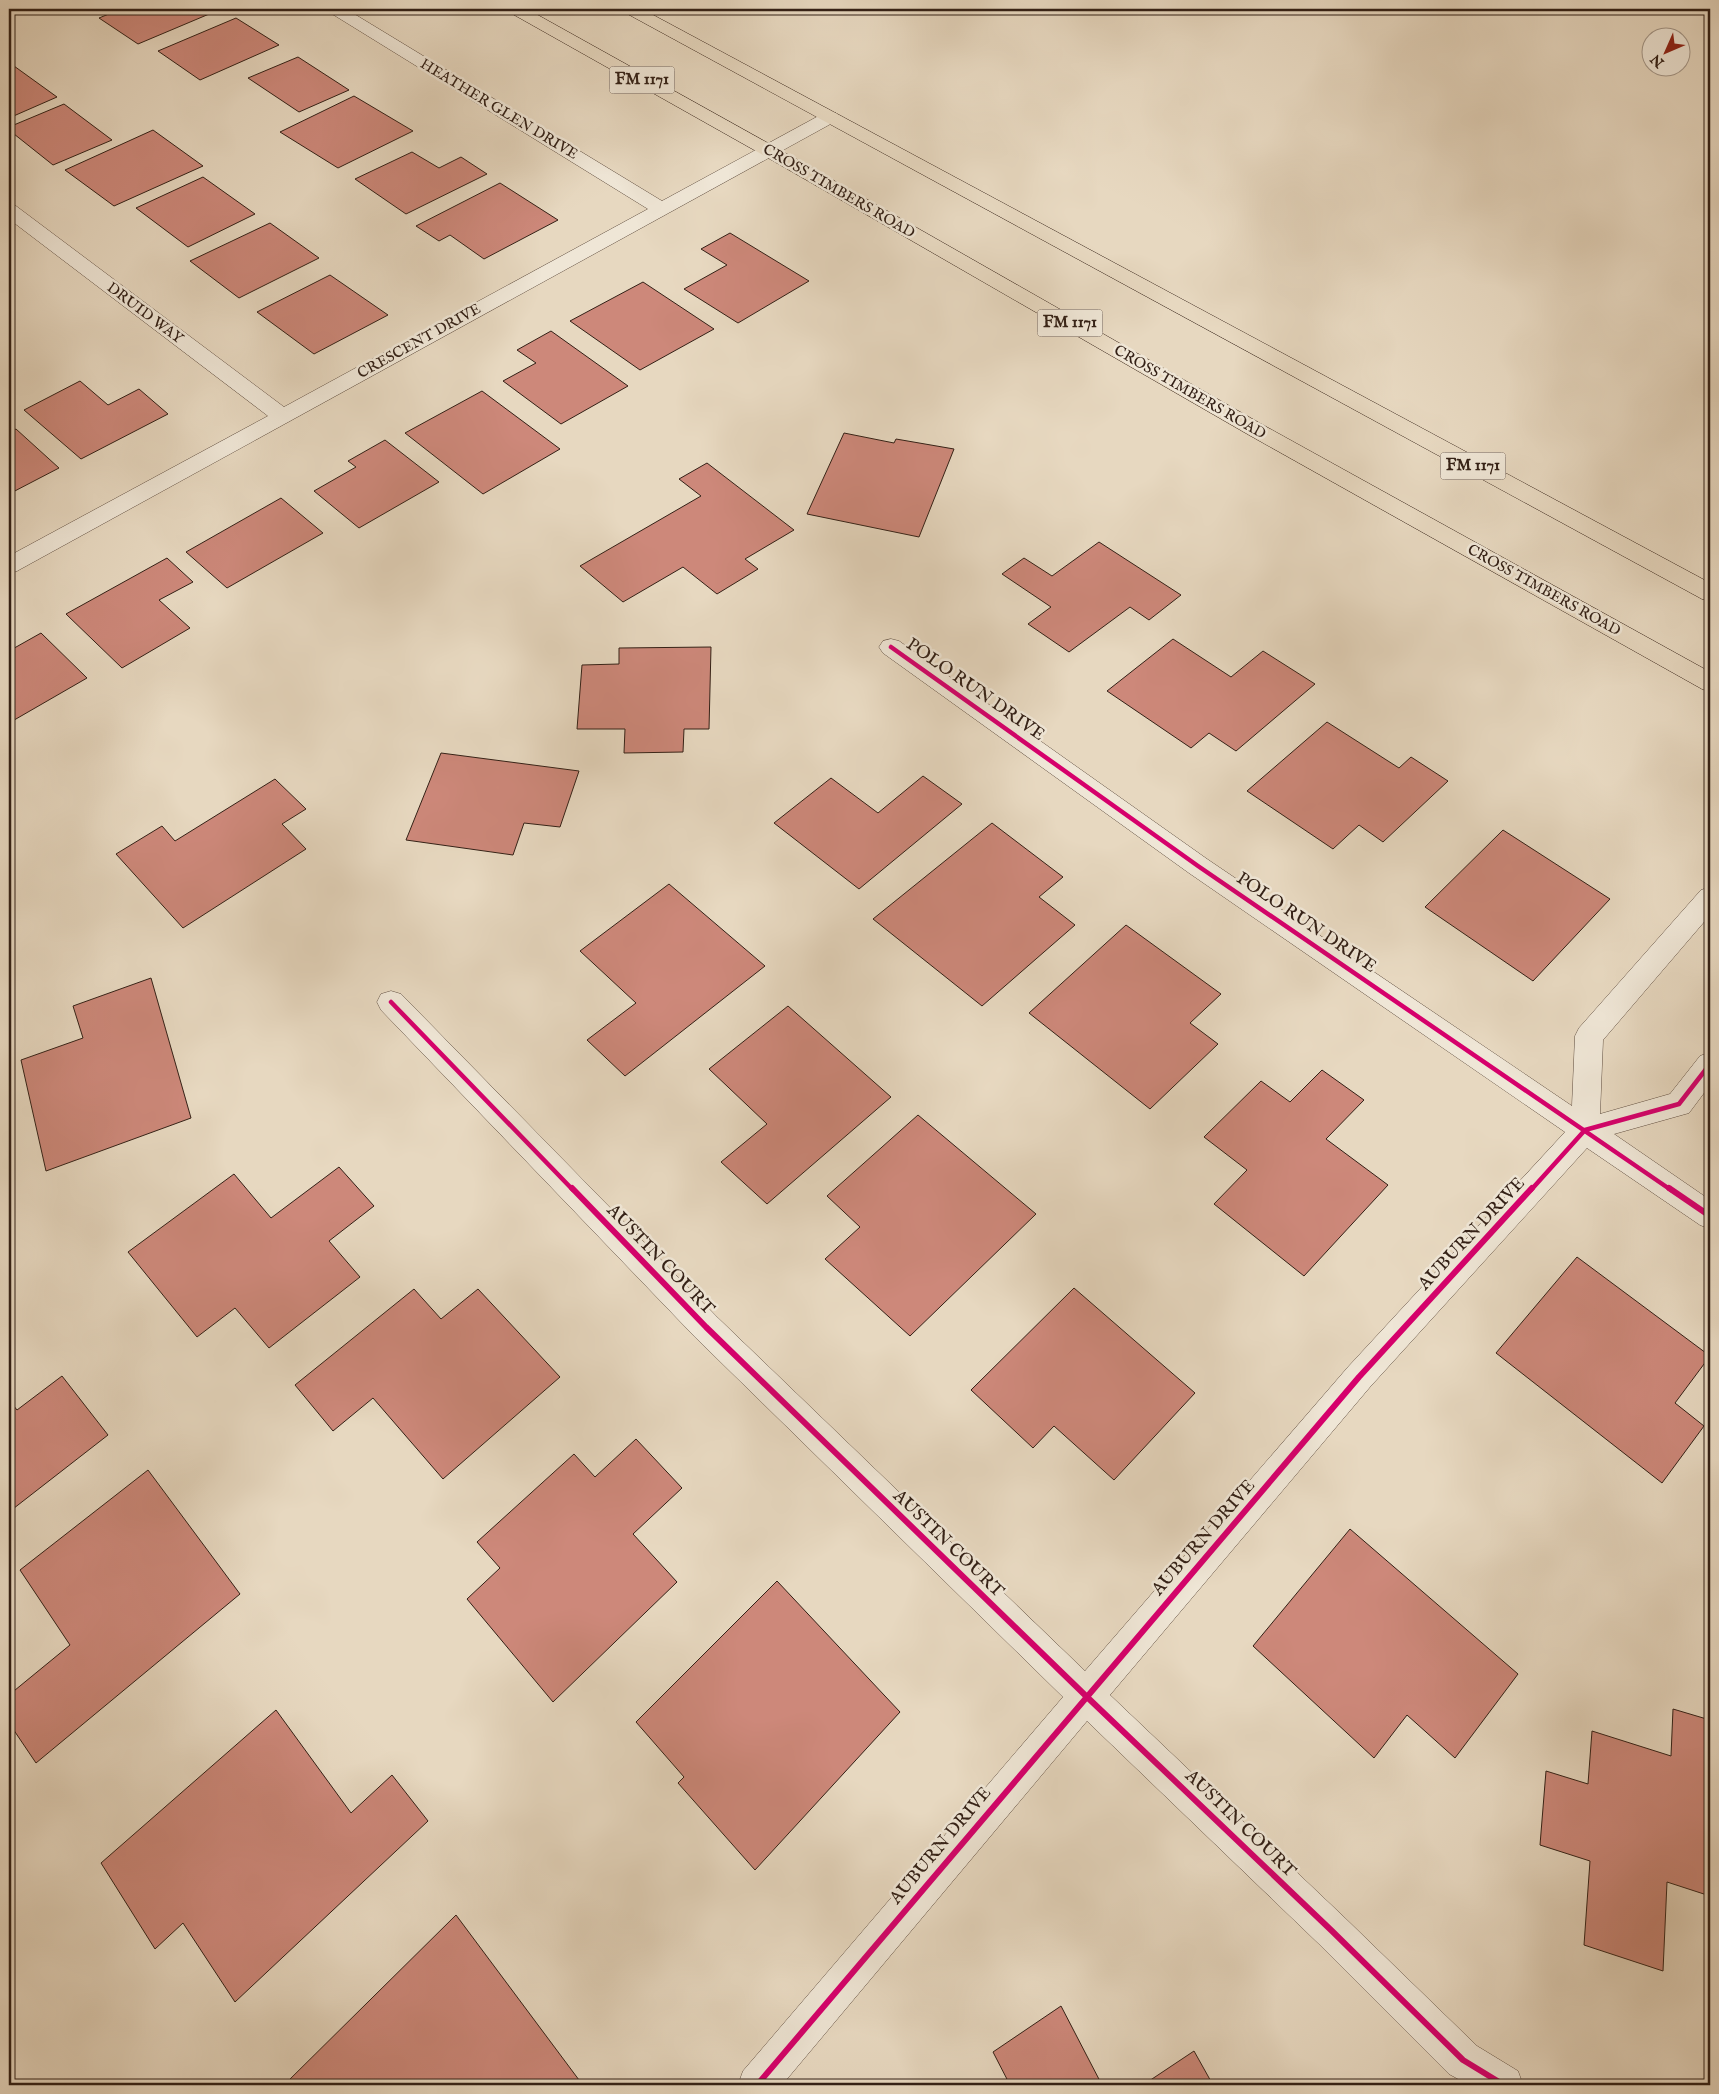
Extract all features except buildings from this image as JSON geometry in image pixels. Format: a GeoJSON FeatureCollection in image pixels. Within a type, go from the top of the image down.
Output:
{"type":"FeatureCollection","features":[{"type":"Feature","properties":{"kind":"main road","name":"CROSS TIMBERS ROAD"},"geometry":{"type":"LineString","coordinates":[[515,9],[769,151],[1247,425],[1710,683]]}},
{"type":"Feature","properties":{"kind":"main road","name":"FM 1171"},"geometry":{"type":"LineString","coordinates":[[630,9],[1312,380],[1710,593]]}},
{"type":"Feature","properties":{"kind":"street","name":"HEATHER GLEN DRIVE"},"geometry":{"type":"LineString","coordinates":[[336,9],[662,209]]}},
{"type":"Feature","properties":{"kind":"street","name":"CRESCENT DRIVE"},"geometry":{"type":"LineString","coordinates":[[9,566],[830,117]]}},
{"type":"Feature","properties":{"kind":"street","name":"DRUID WAY"},"geometry":{"type":"LineString","coordinates":[[9,210],[282,416]]}},
{"type":"Feature","properties":{"kind":"street","name":"POLO RUN DRIVE"},"geometry":{"type":"LineString","coordinates":[[891,647],[1198,866],[1710,1216]]}},
{"type":"Feature","properties":{"kind":"street"},"geometry":{"type":"LineString","coordinates":[[1710,897],[1589,1036],[1586,1130],[1678,1104],[1710,1064]]}},
{"type":"Feature","properties":{"kind":"street","name":"AUSTIN COURT"},"geometry":{"type":"LineString","coordinates":[[391,1002],[706,1327],[1086,1696],[1332,1931],[1463,2060],[1504,2085]]}},
{"type":"Feature","properties":{"kind":"street","name":"AUBURN DRIVE"},"geometry":{"type":"LineString","coordinates":[[757,2085],[1359,1377],[1586,1130]]}},
{"type":"Feature","properties":{"kind":"cycle path"},"geometry":{"type":"LineString","coordinates":[[891,647],[1198,866],[1710,1216]]}},
{"type":"Feature","properties":{"kind":"cycle path"},"geometry":{"type":"LineString","coordinates":[[391,1002],[706,1327],[1086,1696],[1332,1931],[1463,2060],[1504,2085]]}},
{"type":"Feature","properties":{"kind":"cycle path"},"geometry":{"type":"LineString","coordinates":[[757,2085],[1359,1377],[1585,1130],[1679,1104],[1710,1064]]}}]}
